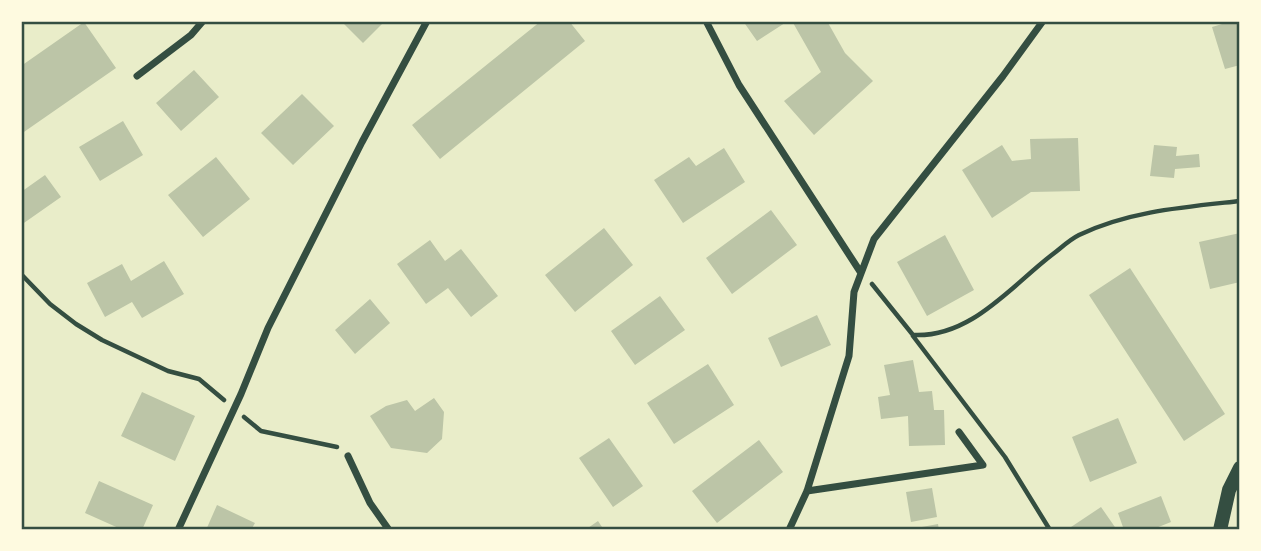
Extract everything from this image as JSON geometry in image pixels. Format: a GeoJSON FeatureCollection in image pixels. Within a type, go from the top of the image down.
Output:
{"type":"FeatureCollection","features":[{"type":"Feature","properties":{"kind":"main road"},"geometry":{"type":"LineString","coordinates":[[1220,530],[1229,490],[1240,468]]}},
{"type":"Feature","properties":{"kind":"street"},"geometry":{"type":"LineString","coordinates":[[137,76],[191,35],[203,21]]}},
{"type":"Feature","properties":{"kind":"street"},"geometry":{"type":"LineString","coordinates":[[178,530],[274,316],[427,21]]}},
{"type":"Feature","properties":{"kind":"street"},"geometry":{"type":"LineString","coordinates":[[706,21],[739,85],[861,272]]}},
{"type":"Feature","properties":{"kind":"street"},"geometry":{"type":"LineString","coordinates":[[789,530],[807,491],[849,356],[854,292],[874,239],[1043,21]]}},
{"type":"Feature","properties":{"kind":"street"},"geometry":{"type":"LineString","coordinates":[[807,491],[982,466],[959,432]]}},
{"type":"Feature","properties":{"kind":"street"},"geometry":{"type":"LineString","coordinates":[[348,456],[370,503],[389,530]]}},
{"type":"Feature","properties":{"kind":"path"},"geometry":{"type":"LineString","coordinates":[[913,335],[950,329],[993,306],[1042,262],[1075,237],[1115,219],[1182,207],[1240,201]]}},
{"type":"Feature","properties":{"kind":"path"},"geometry":{"type":"LineString","coordinates":[[861,272],[913,335],[1005,457],[1051,530]]}},
{"type":"Feature","properties":{"kind":"path"},"geometry":{"type":"LineString","coordinates":[[21,274],[50,304],[76,324],[102,340],[168,372],[199,379],[261,431],[334,444],[348,456]]}},
{"type":"Feature","properties":{"kind":"building"},"geometry":{"type":"Polygon","coordinates":[[[341,21],[385,21],[363,43],[341,21]]]}},
{"type":"Feature","properties":{"kind":"building"},"geometry":{"type":"Polygon","coordinates":[[[541,21],[569,21],[585,41],[440,159],[412,125],[541,21]]]}},
{"type":"Feature","properties":{"kind":"building"},"geometry":{"type":"Polygon","coordinates":[[[743,21],[788,21],[757,41],[743,21]]]}},
{"type":"Feature","properties":{"kind":"building"},"geometry":{"type":"Polygon","coordinates":[[[792,21],[827,21],[845,53],[873,81],[814,135],[784,101],[821,72],[792,21]]]}},
{"type":"Feature","properties":{"kind":"building"},"geometry":{"type":"Polygon","coordinates":[[[1240,21],[1240,65],[1225,69],[1212,27],[1240,21]]]}},
{"type":"Feature","properties":{"kind":"building"},"geometry":{"type":"Polygon","coordinates":[[[84,22],[116,68],[21,134],[21,66],[84,22]]]}},
{"type":"Feature","properties":{"kind":"building"},"geometry":{"type":"Polygon","coordinates":[[[194,70],[219,97],[181,131],[156,103],[194,70]]]}},
{"type":"Feature","properties":{"kind":"building"},"geometry":{"type":"Polygon","coordinates":[[[302,94],[334,126],[293,165],[261,133],[302,94]]]}},
{"type":"Feature","properties":{"kind":"building"},"geometry":{"type":"Polygon","coordinates":[[[123,121],[143,155],[100,181],[79,147],[123,121]]]}},
{"type":"Feature","properties":{"kind":"building"},"geometry":{"type":"Polygon","coordinates":[[[1078,138],[1080,191],[1031,192],[992,218],[962,170],[1002,145],[1012,161],[1031,159],[1030,139],[1078,138]]]}},
{"type":"Feature","properties":{"kind":"building"},"geometry":{"type":"Polygon","coordinates":[[[1154,145],[1177,147],[1176,156],[1199,154],[1200,167],[1175,169],[1174,178],[1150,176],[1154,145]]]}},
{"type":"Feature","properties":{"kind":"building"},"geometry":{"type":"Polygon","coordinates":[[[724,148],[745,182],[683,223],[654,180],[689,157],[696,166],[724,148]]]}},
{"type":"Feature","properties":{"kind":"building"},"geometry":{"type":"Polygon","coordinates":[[[216,157],[250,199],[203,237],[168,195],[216,157]]]}},
{"type":"Feature","properties":{"kind":"building"},"geometry":{"type":"Polygon","coordinates":[[[45,175],[61,197],[21,225],[21,192],[45,175]]]}},
{"type":"Feature","properties":{"kind":"building"},"geometry":{"type":"Polygon","coordinates":[[[771,210],[797,245],[732,294],[706,258],[771,210]]]}},
{"type":"Feature","properties":{"kind":"building"},"geometry":{"type":"Polygon","coordinates":[[[604,228],[633,265],[575,312],[545,275],[604,228]]]}},
{"type":"Feature","properties":{"kind":"building"},"geometry":{"type":"Polygon","coordinates":[[[1240,233],[1240,282],[1210,289],[1199,242],[1240,233]]]}},
{"type":"Feature","properties":{"kind":"building"},"geometry":{"type":"Polygon","coordinates":[[[945,235],[974,290],[927,316],[897,262],[945,235]]]}},
{"type":"Feature","properties":{"kind":"building"},"geometry":{"type":"Polygon","coordinates":[[[430,240],[445,261],[461,249],[498,296],[471,317],[448,288],[426,304],[397,264],[430,240]]]}},
{"type":"Feature","properties":{"kind":"building"},"geometry":{"type":"Polygon","coordinates":[[[164,261],[184,294],[142,318],[132,302],[105,317],[87,283],[122,264],[131,281],[164,261]]]}},
{"type":"Feature","properties":{"kind":"building"},"geometry":{"type":"Polygon","coordinates":[[[1130,268],[1225,414],[1184,441],[1089,295],[1130,268]]]}},
{"type":"Feature","properties":{"kind":"building"},"geometry":{"type":"Polygon","coordinates":[[[660,296],[685,330],[635,365],[611,331],[660,296]]]}},
{"type":"Feature","properties":{"kind":"building"},"geometry":{"type":"Polygon","coordinates":[[[370,299],[390,323],[355,354],[335,330],[370,299]]]}},
{"type":"Feature","properties":{"kind":"building"},"geometry":{"type":"Polygon","coordinates":[[[817,315],[831,345],[781,367],[768,338],[817,315]]]}},
{"type":"Feature","properties":{"kind":"building"},"geometry":{"type":"Polygon","coordinates":[[[913,360],[919,392],[932,391],[934,410],[944,410],[945,445],[909,446],[908,416],[881,419],[878,397],[890,395],[884,365],[913,360]]]}},
{"type":"Feature","properties":{"kind":"building"},"geometry":{"type":"Polygon","coordinates":[[[708,364],[734,405],[674,444],[647,403],[708,364]]]}},
{"type":"Feature","properties":{"kind":"building"},"geometry":{"type":"Polygon","coordinates":[[[142,392],[195,416],[175,461],[121,436],[142,392]]]}},
{"type":"Feature","properties":{"kind":"building"},"geometry":{"type":"Polygon","coordinates":[[[434,398],[444,412],[442,439],[427,453],[391,448],[370,416],[386,406],[407,400],[415,411],[434,398]]]}},
{"type":"Feature","properties":{"kind":"building"},"geometry":{"type":"Polygon","coordinates":[[[1118,418],[1137,463],[1090,482],[1072,437],[1118,418]]]}},
{"type":"Feature","properties":{"kind":"building"},"geometry":{"type":"Polygon","coordinates":[[[609,438],[643,486],[613,507],[579,458],[609,438]]]}},
{"type":"Feature","properties":{"kind":"building"},"geometry":{"type":"Polygon","coordinates":[[[759,440],[783,472],[717,523],[692,491],[759,440]]]}},
{"type":"Feature","properties":{"kind":"building"},"geometry":{"type":"Polygon","coordinates":[[[99,481],[153,505],[142,530],[123,530],[85,513],[99,481]]]}},
{"type":"Feature","properties":{"kind":"building"},"geometry":{"type":"Polygon","coordinates":[[[932,488],[937,517],[911,522],[906,492],[932,488]]]}},
{"type":"Feature","properties":{"kind":"building"},"geometry":{"type":"Polygon","coordinates":[[[1161,496],[1171,522],[1151,530],[1124,530],[1118,513],[1161,496]]]}},
{"type":"Feature","properties":{"kind":"building"},"geometry":{"type":"Polygon","coordinates":[[[217,505],[255,523],[251,530],[206,530],[217,505]]]}},
{"type":"Feature","properties":{"kind":"building"},"geometry":{"type":"Polygon","coordinates":[[[1101,507],[1117,530],[1073,530],[1071,527],[1101,507]]]}},
{"type":"Feature","properties":{"kind":"building"},"geometry":{"type":"Polygon","coordinates":[[[598,521],[604,530],[585,530],[598,521]]]}},
{"type":"Feature","properties":{"kind":"building"},"geometry":{"type":"Polygon","coordinates":[[[938,524],[939,530],[911,530],[911,529],[938,524]]]}}]}
